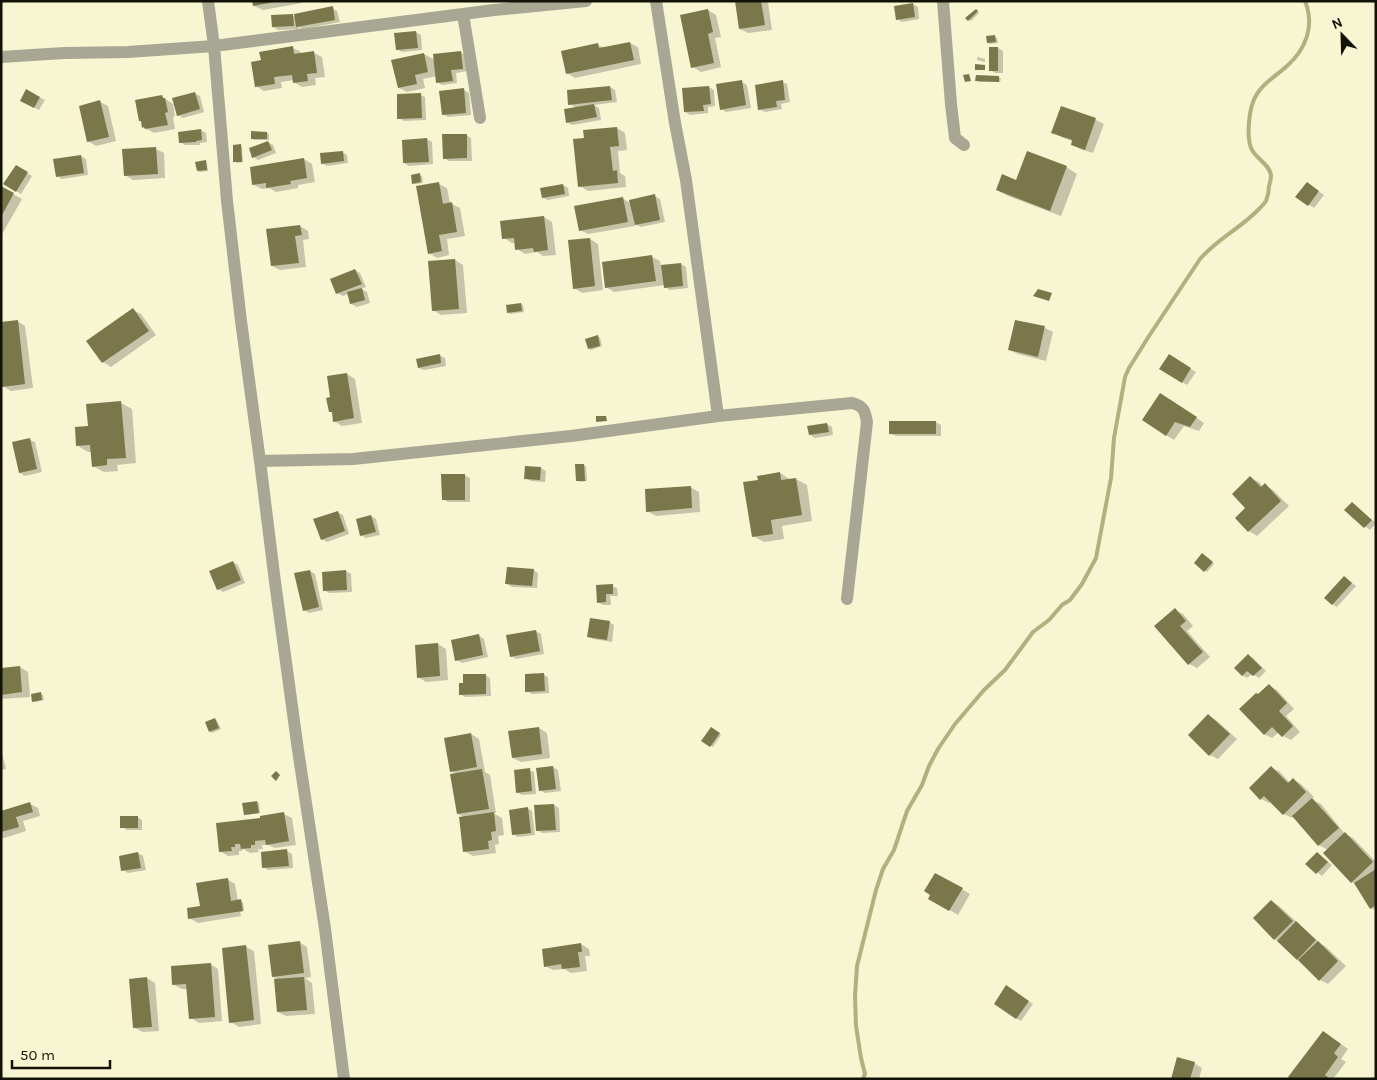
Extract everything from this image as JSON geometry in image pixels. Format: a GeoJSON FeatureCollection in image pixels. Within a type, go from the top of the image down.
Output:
{"type":"FeatureCollection","features":[{"type":"Feature","properties":{"kind":"street"},"geometry":{"type":"LineString","coordinates":[[208,1],[214,46],[227,201],[241,321],[298,750],[326,930],[344,1079]]}},
{"type":"Feature","properties":{"kind":"street"},"geometry":{"type":"LineString","coordinates":[[1,57],[64,53],[128,52],[214,46],[494,10],[586,1]]}},
{"type":"Feature","properties":{"kind":"street"},"geometry":{"type":"LineString","coordinates":[[656,1],[686,180],[718,416]]}},
{"type":"Feature","properties":{"kind":"street"},"geometry":{"type":"LineString","coordinates":[[943,1],[950,104],[955,138],[964,145]]}},
{"type":"Feature","properties":{"kind":"street"},"geometry":{"type":"LineString","coordinates":[[463,14],[480,118]]}},
{"type":"Feature","properties":{"kind":"street"},"geometry":{"type":"LineString","coordinates":[[260,461],[353,459],[570,436],[718,416],[852,403],[860,405],[865,412],[867,422],[847,599]]}},
{"type":"Feature","properties":{"kind":"building"},"geometry":{"type":"Polygon","coordinates":[[[252,1],[275,1],[275,2],[253,6],[252,1]]]}},
{"type":"Feature","properties":{"kind":"building"},"geometry":{"type":"Polygon","coordinates":[[[735,1],[761,1],[765,25],[739,29],[735,1]]]}},
{"type":"Feature","properties":{"kind":"building"},"geometry":{"type":"Polygon","coordinates":[[[913,3],[915,17],[896,20],[894,6],[913,3]]]}},
{"type":"Feature","properties":{"kind":"building"},"geometry":{"type":"Polygon","coordinates":[[[333,6],[335,20],[296,27],[294,14],[333,6]]]}},
{"type":"Feature","properties":{"kind":"building"},"geometry":{"type":"Polygon","coordinates":[[[708,9],[713,32],[708,34],[714,63],[691,68],[680,15],[708,9]]]}},
{"type":"Feature","properties":{"kind":"building"},"geometry":{"type":"Polygon","coordinates":[[[976,9],[978,11],[968,21],[965,18],[976,9]]]}},
{"type":"Feature","properties":{"kind":"building"},"geometry":{"type":"Polygon","coordinates":[[[293,14],[294,26],[272,27],[271,15],[293,14]]]}},
{"type":"Feature","properties":{"kind":"building"},"geometry":{"type":"Polygon","coordinates":[[[416,31],[418,48],[396,50],[394,33],[416,31]]]}},
{"type":"Feature","properties":{"kind":"building"},"geometry":{"type":"Polygon","coordinates":[[[995,35],[996,42],[987,43],[986,36],[995,35]]]}},
{"type":"Feature","properties":{"kind":"building"},"geometry":{"type":"Polygon","coordinates":[[[630,42],[634,60],[566,74],[561,51],[598,43],[599,48],[630,42]]]}},
{"type":"Feature","properties":{"kind":"building"},"geometry":{"type":"Polygon","coordinates":[[[293,46],[294,54],[314,51],[317,73],[307,74],[308,81],[293,83],[292,75],[274,77],[275,84],[255,87],[251,62],[261,60],[259,52],[293,46]]]}},
{"type":"Feature","properties":{"kind":"building"},"geometry":{"type":"Polygon","coordinates":[[[989,47],[998,47],[998,71],[989,71],[989,47]]]}},
{"type":"Feature","properties":{"kind":"building"},"geometry":{"type":"Polygon","coordinates":[[[461,51],[463,69],[451,70],[453,81],[436,83],[433,54],[461,51]]]}},
{"type":"Feature","properties":{"kind":"building"},"geometry":{"type":"Polygon","coordinates":[[[424,53],[428,72],[415,75],[417,84],[398,88],[391,60],[424,53]]]}},
{"type":"Feature","properties":{"kind":"building"},"geometry":{"type":"Polygon","coordinates":[[[975,64],[985,65],[985,70],[975,70],[975,64]]]}},
{"type":"Feature","properties":{"kind":"building"},"geometry":{"type":"Polygon","coordinates":[[[969,74],[971,81],[965,82],[963,75],[969,74]]]}},
{"type":"Feature","properties":{"kind":"building"},"geometry":{"type":"Polygon","coordinates":[[[976,75],[999,76],[999,82],[975,81],[976,75]]]}},
{"type":"Feature","properties":{"kind":"building"},"geometry":{"type":"Polygon","coordinates":[[[742,80],[746,105],[720,110],[716,84],[742,80]]]}},
{"type":"Feature","properties":{"kind":"building"},"geometry":{"type":"Polygon","coordinates":[[[783,80],[785,100],[776,101],[777,107],[758,110],[755,85],[783,80]]]}},
{"type":"Feature","properties":{"kind":"building"},"geometry":{"type":"Polygon","coordinates":[[[610,86],[612,100],[568,105],[567,90],[610,86]]]}},
{"type":"Feature","properties":{"kind":"building"},"geometry":{"type":"Polygon","coordinates":[[[709,86],[711,104],[703,105],[704,111],[684,112],[682,88],[709,86]]]}},
{"type":"Feature","properties":{"kind":"building"},"geometry":{"type":"Polygon","coordinates":[[[464,88],[466,113],[442,115],[439,91],[464,88]]]}},
{"type":"Feature","properties":{"kind":"building"},"geometry":{"type":"Polygon","coordinates":[[[26,89],[40,97],[34,108],[20,101],[26,89]]]}},
{"type":"Feature","properties":{"kind":"building"},"geometry":{"type":"Polygon","coordinates":[[[195,92],[200,109],[177,116],[172,98],[195,92]]]}},
{"type":"Feature","properties":{"kind":"building"},"geometry":{"type":"Polygon","coordinates":[[[421,93],[422,118],[397,119],[397,94],[421,93]]]}},
{"type":"Feature","properties":{"kind":"building"},"geometry":{"type":"Polygon","coordinates":[[[162,95],[165,98],[168,112],[165,113],[168,125],[142,128],[135,100],[162,95]]]}},
{"type":"Feature","properties":{"kind":"building"},"geometry":{"type":"Polygon","coordinates":[[[100,100],[109,137],[87,142],[79,106],[100,100]]]}},
{"type":"Feature","properties":{"kind":"building"},"geometry":{"type":"Polygon","coordinates":[[[594,104],[597,117],[566,123],[564,109],[594,104]]]}},
{"type":"Feature","properties":{"kind":"building"},"geometry":{"type":"Polygon","coordinates":[[[1061,106],[1096,118],[1085,150],[1071,145],[1072,140],[1051,133],[1061,106]]]}},
{"type":"Feature","properties":{"kind":"building"},"geometry":{"type":"Polygon","coordinates":[[[617,127],[619,146],[610,147],[613,171],[617,170],[618,183],[578,187],[573,139],[584,138],[583,130],[617,127]]]}},
{"type":"Feature","properties":{"kind":"building"},"geometry":{"type":"Polygon","coordinates":[[[201,129],[202,140],[179,143],[178,132],[201,129]]]}},
{"type":"Feature","properties":{"kind":"building"},"geometry":{"type":"Polygon","coordinates":[[[251,131],[267,132],[267,139],[251,139],[251,131]]]}},
{"type":"Feature","properties":{"kind":"building"},"geometry":{"type":"Polygon","coordinates":[[[442,134],[467,134],[467,158],[443,159],[442,134]]]}},
{"type":"Feature","properties":{"kind":"building"},"geometry":{"type":"Polygon","coordinates":[[[427,138],[429,162],[403,163],[402,140],[427,138]]]}},
{"type":"Feature","properties":{"kind":"building"},"geometry":{"type":"Polygon","coordinates":[[[268,141],[272,150],[252,158],[249,148],[268,141]]]}},
{"type":"Feature","properties":{"kind":"building"},"geometry":{"type":"Polygon","coordinates":[[[241,144],[242,162],[233,162],[233,145],[241,144]]]}},
{"type":"Feature","properties":{"kind":"building"},"geometry":{"type":"Polygon","coordinates":[[[156,147],[158,174],[124,176],[122,149],[156,147]]]}},
{"type":"Feature","properties":{"kind":"building"},"geometry":{"type":"Polygon","coordinates":[[[343,151],[344,161],[321,164],[320,153],[343,151]]]}},
{"type":"Feature","properties":{"kind":"building"},"geometry":{"type":"Polygon","coordinates":[[[1027,151],[1067,166],[1050,211],[996,190],[1002,174],[1016,180],[1027,151]]]}},
{"type":"Feature","properties":{"kind":"building"},"geometry":{"type":"Polygon","coordinates":[[[81,155],[84,173],[56,177],[53,159],[81,155]]]}},
{"type":"Feature","properties":{"kind":"building"},"geometry":{"type":"Polygon","coordinates":[[[304,158],[307,178],[290,181],[291,184],[266,188],[266,183],[252,185],[250,167],[304,158]]]}},
{"type":"Feature","properties":{"kind":"building"},"geometry":{"type":"Polygon","coordinates":[[[206,160],[207,170],[197,171],[195,162],[206,160]]]}},
{"type":"Feature","properties":{"kind":"building"},"geometry":{"type":"Polygon","coordinates":[[[16,165],[28,172],[16,192],[3,184],[16,165]]]}},
{"type":"Feature","properties":{"kind":"building"},"geometry":{"type":"Polygon","coordinates":[[[420,173],[421,182],[412,184],[411,175],[420,173]]]}},
{"type":"Feature","properties":{"kind":"building"},"geometry":{"type":"Polygon","coordinates":[[[439,182],[443,204],[452,202],[457,232],[439,235],[442,251],[428,254],[416,186],[439,182]]]}},
{"type":"Feature","properties":{"kind":"building"},"geometry":{"type":"Polygon","coordinates":[[[1307,182],[1319,191],[1308,206],[1295,197],[1307,182]]]}},
{"type":"Feature","properties":{"kind":"building"},"geometry":{"type":"Polygon","coordinates":[[[563,184],[565,194],[542,198],[540,188],[563,184]]]}},
{"type":"Feature","properties":{"kind":"building"},"geometry":{"type":"Polygon","coordinates":[[[1,186],[14,193],[1,217],[1,186]]]}},
{"type":"Feature","properties":{"kind":"building"},"geometry":{"type":"Polygon","coordinates":[[[655,194],[660,220],[635,225],[629,200],[655,194]]]}},
{"type":"Feature","properties":{"kind":"building"},"geometry":{"type":"Polygon","coordinates":[[[623,197],[628,222],[579,231],[574,206],[623,197]]]}},
{"type":"Feature","properties":{"kind":"building"},"geometry":{"type":"Polygon","coordinates":[[[544,216],[548,250],[534,252],[533,248],[515,250],[514,238],[502,239],[500,221],[544,216]]]}},
{"type":"Feature","properties":{"kind":"building"},"geometry":{"type":"Polygon","coordinates":[[[300,225],[302,235],[295,236],[299,263],[271,266],[266,229],[300,225]]]}},
{"type":"Feature","properties":{"kind":"building"},"geometry":{"type":"Polygon","coordinates":[[[590,238],[595,286],[573,289],[568,240],[590,238]]]}},
{"type":"Feature","properties":{"kind":"building"},"geometry":{"type":"Polygon","coordinates":[[[652,255],[656,281],[605,288],[602,262],[652,255]]]}},
{"type":"Feature","properties":{"kind":"building"},"geometry":{"type":"Polygon","coordinates":[[[455,259],[459,309],[432,311],[428,261],[455,259]]]}},
{"type":"Feature","properties":{"kind":"building"},"geometry":{"type":"Polygon","coordinates":[[[681,263],[683,286],[664,288],[661,265],[681,263]]]}},
{"type":"Feature","properties":{"kind":"building"},"geometry":{"type":"Polygon","coordinates":[[[355,269],[362,284],[336,294],[330,279],[355,269]]]}},
{"type":"Feature","properties":{"kind":"building"},"geometry":{"type":"Polygon","coordinates":[[[362,288],[365,300],[350,304],[347,292],[362,288]]]}},
{"type":"Feature","properties":{"kind":"building"},"geometry":{"type":"Polygon","coordinates":[[[1038,289],[1052,293],[1049,301],[1033,296],[1038,289]]]}},
{"type":"Feature","properties":{"kind":"building"},"geometry":{"type":"Polygon","coordinates":[[[521,303],[522,311],[507,313],[506,305],[521,303]]]}},
{"type":"Feature","properties":{"kind":"building"},"geometry":{"type":"Polygon","coordinates":[[[133,308],[149,331],[102,363],[86,341],[133,308]]]}},
{"type":"Feature","properties":{"kind":"building"},"geometry":{"type":"Polygon","coordinates":[[[18,320],[25,384],[2,387],[1,322],[18,320]]]}},
{"type":"Feature","properties":{"kind":"building"},"geometry":{"type":"Polygon","coordinates":[[[1015,320],[1045,326],[1038,357],[1008,350],[1015,320]]]}},
{"type":"Feature","properties":{"kind":"building"},"geometry":{"type":"Polygon","coordinates":[[[598,335],[600,346],[588,349],[585,339],[598,335]]]}},
{"type":"Feature","properties":{"kind":"building"},"geometry":{"type":"Polygon","coordinates":[[[440,354],[441,363],[418,368],[416,359],[440,354]]]}},
{"type":"Feature","properties":{"kind":"building"},"geometry":{"type":"Polygon","coordinates":[[[1169,354],[1191,368],[1182,383],[1159,369],[1169,354]]]}},
{"type":"Feature","properties":{"kind":"building"},"geometry":{"type":"Polygon","coordinates":[[[347,373],[354,418],[333,422],[332,412],[329,412],[326,398],[330,397],[327,376],[347,373]]]}},
{"type":"Feature","properties":{"kind":"building"},"geometry":{"type":"Polygon","coordinates":[[[1160,393],[1197,417],[1190,427],[1175,422],[1166,436],[1142,420],[1160,393]]]}},
{"type":"Feature","properties":{"kind":"building"},"geometry":{"type":"Polygon","coordinates":[[[121,401],[126,458],[107,459],[107,465],[92,467],[90,445],[76,446],[75,427],[88,426],[86,404],[121,401]]]}},
{"type":"Feature","properties":{"kind":"building"},"geometry":{"type":"Polygon","coordinates":[[[596,416],[606,416],[607,421],[596,422],[596,416]]]}},
{"type":"Feature","properties":{"kind":"building"},"geometry":{"type":"Polygon","coordinates":[[[889,421],[936,421],[936,434],[889,434],[889,421]]]}},
{"type":"Feature","properties":{"kind":"building"},"geometry":{"type":"Polygon","coordinates":[[[827,423],[829,432],[809,435],[807,426],[827,423]]]}},
{"type":"Feature","properties":{"kind":"building"},"geometry":{"type":"Polygon","coordinates":[[[30,438],[37,469],[19,473],[12,442],[30,438]]]}},
{"type":"Feature","properties":{"kind":"building"},"geometry":{"type":"Polygon","coordinates":[[[575,464],[584,464],[585,481],[576,481],[575,464]]]}},
{"type":"Feature","properties":{"kind":"building"},"geometry":{"type":"Polygon","coordinates":[[[525,466],[541,467],[540,480],[524,479],[525,466]]]}},
{"type":"Feature","properties":{"kind":"building"},"geometry":{"type":"Polygon","coordinates":[[[780,472],[781,480],[796,478],[802,515],[771,520],[773,534],[752,537],[743,482],[758,480],[757,476],[780,472]]]}},
{"type":"Feature","properties":{"kind":"building"},"geometry":{"type":"Polygon","coordinates":[[[441,474],[465,474],[465,500],[442,500],[441,474]]]}},
{"type":"Feature","properties":{"kind":"building"},"geometry":{"type":"Polygon","coordinates":[[[1250,476],[1261,487],[1265,483],[1281,501],[1248,532],[1235,518],[1245,508],[1232,494],[1250,476]]]}},
{"type":"Feature","properties":{"kind":"building"},"geometry":{"type":"Polygon","coordinates":[[[691,486],[692,508],[646,512],[645,489],[691,486]]]}},
{"type":"Feature","properties":{"kind":"building"},"geometry":{"type":"Polygon","coordinates":[[[1352,502],[1372,520],[1364,528],[1344,510],[1352,502]]]}},
{"type":"Feature","properties":{"kind":"building"},"geometry":{"type":"Polygon","coordinates":[[[338,511],[345,531],[321,540],[313,519],[338,511]]]}},
{"type":"Feature","properties":{"kind":"building"},"geometry":{"type":"Polygon","coordinates":[[[371,515],[376,532],[360,536],[356,519],[371,515]]]}},
{"type":"Feature","properties":{"kind":"building"},"geometry":{"type":"Polygon","coordinates":[[[1202,553],[1213,562],[1204,572],[1194,563],[1202,553]]]}},
{"type":"Feature","properties":{"kind":"building"},"geometry":{"type":"Polygon","coordinates":[[[233,561],[241,580],[217,590],[209,571],[233,561]]]}},
{"type":"Feature","properties":{"kind":"building"},"geometry":{"type":"Polygon","coordinates":[[[507,567],[534,569],[532,586],[505,584],[507,567]]]}},
{"type":"Feature","properties":{"kind":"building"},"geometry":{"type":"Polygon","coordinates":[[[310,570],[319,607],[303,611],[294,573],[310,570]]]}},
{"type":"Feature","properties":{"kind":"building"},"geometry":{"type":"Polygon","coordinates":[[[346,570],[347,590],[323,591],[322,572],[346,570]]]}},
{"type":"Feature","properties":{"kind":"building"},"geometry":{"type":"Polygon","coordinates":[[[1344,576],[1352,583],[1332,605],[1324,598],[1344,576]]]}},
{"type":"Feature","properties":{"kind":"building"},"geometry":{"type":"Polygon","coordinates":[[[613,584],[613,594],[606,594],[606,602],[597,603],[596,585],[613,584]]]}},
{"type":"Feature","properties":{"kind":"building"},"geometry":{"type":"Polygon","coordinates":[[[1175,608],[1186,621],[1180,626],[1203,652],[1188,665],[1154,626],[1175,608]]]}},
{"type":"Feature","properties":{"kind":"building"},"geometry":{"type":"Polygon","coordinates":[[[590,618],[610,621],[607,640],[587,637],[590,618]]]}},
{"type":"Feature","properties":{"kind":"building"},"geometry":{"type":"Polygon","coordinates":[[[536,630],[540,651],[510,657],[506,635],[536,630]]]}},
{"type":"Feature","properties":{"kind":"building"},"geometry":{"type":"Polygon","coordinates":[[[479,634],[483,655],[455,661],[451,640],[479,634]]]}},
{"type":"Feature","properties":{"kind":"building"},"geometry":{"type":"Polygon","coordinates":[[[438,643],[440,676],[417,678],[415,645],[438,643]]]}},
{"type":"Feature","properties":{"kind":"building"},"geometry":{"type":"Polygon","coordinates":[[[1248,654],[1262,668],[1253,676],[1247,671],[1242,676],[1234,668],[1248,654]]]}},
{"type":"Feature","properties":{"kind":"building"},"geometry":{"type":"Polygon","coordinates":[[[20,666],[22,692],[1,695],[1,668],[20,666]]]}},
{"type":"Feature","properties":{"kind":"building"},"geometry":{"type":"Polygon","coordinates":[[[544,673],[545,691],[525,692],[525,674],[544,673]]]}},
{"type":"Feature","properties":{"kind":"building"},"geometry":{"type":"Polygon","coordinates":[[[463,674],[486,674],[486,694],[459,695],[459,683],[463,683],[463,674]]]}},
{"type":"Feature","properties":{"kind":"building"},"geometry":{"type":"Polygon","coordinates":[[[1269,684],[1287,703],[1279,711],[1293,726],[1282,737],[1272,727],[1264,735],[1239,709],[1269,684]]]}},
{"type":"Feature","properties":{"kind":"building"},"geometry":{"type":"Polygon","coordinates":[[[41,692],[42,700],[32,702],[31,694],[41,692]]]}},
{"type":"Feature","properties":{"kind":"building"},"geometry":{"type":"Polygon","coordinates":[[[1208,714],[1230,734],[1209,756],[1188,735],[1208,714]]]}},
{"type":"Feature","properties":{"kind":"building"},"geometry":{"type":"Polygon","coordinates":[[[215,718],[219,728],[209,732],[205,722],[215,718]]]}},
{"type":"Feature","properties":{"kind":"building"},"geometry":{"type":"Polygon","coordinates":[[[539,727],[542,754],[512,758],[508,731],[539,727]]]}},
{"type":"Feature","properties":{"kind":"building"},"geometry":{"type":"Polygon","coordinates":[[[711,727],[720,733],[710,747],[701,741],[711,727]]]}},
{"type":"Feature","properties":{"kind":"building"},"geometry":{"type":"Polygon","coordinates":[[[471,733],[477,767],[450,772],[444,738],[471,733]]]}},
{"type":"Feature","properties":{"kind":"building"},"geometry":{"type":"Polygon","coordinates":[[[553,766],[556,789],[539,791],[536,768],[553,766]]]}},
{"type":"Feature","properties":{"kind":"building"},"geometry":{"type":"Polygon","coordinates":[[[1271,766],[1288,783],[1293,778],[1306,792],[1283,815],[1264,796],[1260,800],[1249,788],[1271,766]]]}},
{"type":"Feature","properties":{"kind":"building"},"geometry":{"type":"Polygon","coordinates":[[[530,768],[532,791],[516,793],[514,770],[530,768]]]}},
{"type":"Feature","properties":{"kind":"building"},"geometry":{"type":"Polygon","coordinates":[[[482,769],[489,809],[457,814],[450,774],[482,769]]]}},
{"type":"Feature","properties":{"kind":"building"},"geometry":{"type":"Polygon","coordinates":[[[276,771],[280,775],[276,781],[271,776],[276,771]]]}},
{"type":"Feature","properties":{"kind":"building"},"geometry":{"type":"Polygon","coordinates":[[[1312,798],[1339,828],[1318,846],[1292,816],[1312,798]]]}},
{"type":"Feature","properties":{"kind":"building"},"geometry":{"type":"Polygon","coordinates":[[[257,801],[259,813],[244,815],[242,803],[257,801]]]}},
{"type":"Feature","properties":{"kind":"building"},"geometry":{"type":"Polygon","coordinates":[[[30,802],[33,812],[16,817],[19,827],[1,832],[1,811],[30,802]]]}},
{"type":"Feature","properties":{"kind":"building"},"geometry":{"type":"Polygon","coordinates":[[[554,804],[556,830],[536,831],[534,805],[554,804]]]}},
{"type":"Feature","properties":{"kind":"building"},"geometry":{"type":"Polygon","coordinates":[[[528,807],[531,833],[512,835],[509,810],[528,807]]]}},
{"type":"Feature","properties":{"kind":"building"},"geometry":{"type":"Polygon","coordinates":[[[284,812],[289,841],[266,845],[265,840],[255,841],[255,845],[251,845],[251,848],[241,849],[240,844],[235,844],[235,847],[231,847],[232,851],[219,852],[216,823],[260,818],[260,816],[284,812]]]}},
{"type":"Feature","properties":{"kind":"building"},"geometry":{"type":"Polygon","coordinates":[[[494,812],[496,831],[491,832],[492,840],[488,841],[489,849],[463,852],[459,817],[494,812]]]}},
{"type":"Feature","properties":{"kind":"building"},"geometry":{"type":"Polygon","coordinates":[[[120,816],[138,816],[138,828],[120,828],[120,816]]]}},
{"type":"Feature","properties":{"kind":"building"},"geometry":{"type":"Polygon","coordinates":[[[1345,832],[1373,862],[1351,883],[1323,853],[1345,832]]]}},
{"type":"Feature","properties":{"kind":"building"},"geometry":{"type":"Polygon","coordinates":[[[287,849],[289,866],[262,868],[261,852],[287,849]]]}},
{"type":"Feature","properties":{"kind":"building"},"geometry":{"type":"Polygon","coordinates":[[[138,852],[141,868],[121,871],[119,856],[138,852]]]}},
{"type":"Feature","properties":{"kind":"building"},"geometry":{"type":"Polygon","coordinates":[[[1317,852],[1328,862],[1316,874],[1305,864],[1317,852]]]}},
{"type":"Feature","properties":{"kind":"building"},"geometry":{"type":"Polygon","coordinates":[[[1376,869],[1376,905],[1370,909],[1354,883],[1376,869]]]}},
{"type":"Feature","properties":{"kind":"building"},"geometry":{"type":"Polygon","coordinates":[[[935,873],[963,888],[949,911],[928,899],[930,895],[924,891],[935,873]]]}},
{"type":"Feature","properties":{"kind":"building"},"geometry":{"type":"Polygon","coordinates":[[[228,878],[231,901],[241,899],[243,911],[188,919],[187,908],[200,906],[196,883],[228,878]]]}},
{"type":"Feature","properties":{"kind":"building"},"geometry":{"type":"Polygon","coordinates":[[[1271,900],[1293,921],[1274,940],[1253,918],[1271,900]]]}},
{"type":"Feature","properties":{"kind":"building"},"geometry":{"type":"Polygon","coordinates":[[[1296,921],[1316,940],[1297,960],[1277,941],[1296,921]]]}},
{"type":"Feature","properties":{"kind":"building"},"geometry":{"type":"Polygon","coordinates":[[[300,941],[304,973],[272,977],[268,945],[300,941]]]}},
{"type":"Feature","properties":{"kind":"building"},"geometry":{"type":"Polygon","coordinates":[[[1318,941],[1338,961],[1319,981],[1298,960],[1318,941]]]}},
{"type":"Feature","properties":{"kind":"building"},"geometry":{"type":"Polygon","coordinates":[[[581,943],[582,952],[578,952],[580,967],[562,969],[561,964],[544,967],[542,949],[581,943]]]}},
{"type":"Feature","properties":{"kind":"building"},"geometry":{"type":"Polygon","coordinates":[[[246,945],[254,1020],[229,1023],[222,948],[246,945]]]}},
{"type":"Feature","properties":{"kind":"building"},"geometry":{"type":"Polygon","coordinates":[[[211,963],[215,1017],[189,1019],[186,984],[172,985],[171,966],[211,963]]]}},
{"type":"Feature","properties":{"kind":"building"},"geometry":{"type":"Polygon","coordinates":[[[147,977],[152,1027],[133,1028],[129,979],[147,977]]]}},
{"type":"Feature","properties":{"kind":"building"},"geometry":{"type":"Polygon","coordinates":[[[304,977],[307,1010],[277,1012],[274,979],[304,977]]]}},
{"type":"Feature","properties":{"kind":"building"},"geometry":{"type":"Polygon","coordinates":[[[1006,985],[1029,1001],[1016,1019],[994,1004],[1006,985]]]}},
{"type":"Feature","properties":{"kind":"building"},"geometry":{"type":"Polygon","coordinates":[[[1323,1031],[1341,1044],[1334,1053],[1338,1057],[1325,1075],[1330,1079],[1291,1079],[1288,1077],[1323,1031]]]}},
{"type":"Feature","properties":{"kind":"building"},"geometry":{"type":"Polygon","coordinates":[[[1177,1057],[1195,1062],[1190,1079],[1171,1079],[1177,1057]]]}},
{"type":"Feature","properties":{"kind":"waterway"},"geometry":{"type":"LineString","coordinates":[[863,1079],[865,1074],[856,1026],[857,966],[883,869],[894,850],[907,811],[922,785],[929,766],[955,724],[984,690],[1005,670],[1033,632],[1070,600],[1082,584],[1096,558],[1111,478],[1114,438],[1125,377],[1149,336],[1200,259],[1214,245],[1252,216],[1266,201],[1271,175],[1268,168],[1254,153],[1250,145],[1250,113],[1259,91],[1294,59],[1304,45],[1309,28],[1308,10],[1305,1]]}}]}
